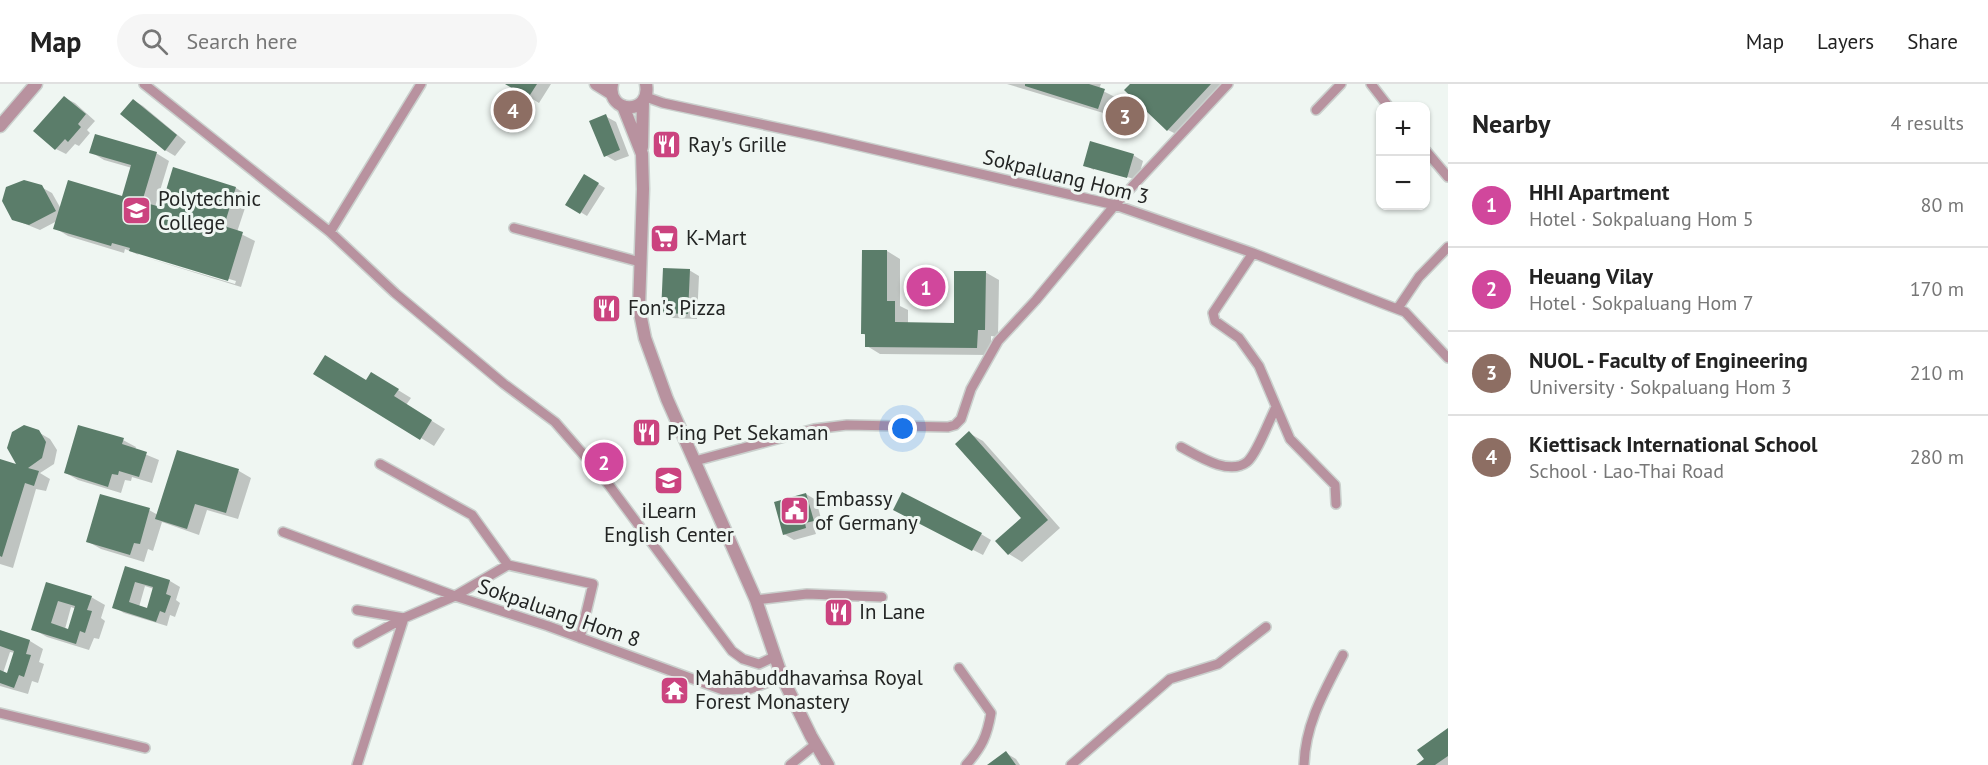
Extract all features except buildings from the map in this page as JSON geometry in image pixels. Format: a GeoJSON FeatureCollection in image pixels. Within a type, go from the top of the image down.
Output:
{"type":"FeatureCollection","features":[{"type":"Feature","properties":{"kind":"street"},"geometry":{"type":"LineString","coordinates":[[144,84],[330,232],[395,292],[504,384],[555,422],[603,477],[732,651],[743,659],[759,664],[776,656]]}},
{"type":"Feature","properties":{"kind":"street"},"geometry":{"type":"LineString","coordinates":[[330,232],[421,84]]}},
{"type":"Feature","properties":{"kind":"street"},"geometry":{"type":"LineString","coordinates":[[596,84],[612,89],[614,99],[623,106],[642,154]]}},
{"type":"Feature","properties":{"kind":"street"},"geometry":{"type":"LineString","coordinates":[[694,461],[814,429],[847,425],[948,427],[955,425],[961,419],[971,389],[998,341],[1036,300],[1115,205],[1228,84]]}},
{"type":"Feature","properties":{"kind":"street"},"geometry":{"type":"LineString","coordinates":[[1316,110],[1341,84]]}},
{"type":"Feature","properties":{"kind":"street"},"geometry":{"type":"LineString","coordinates":[[1371,84],[1385,102]]}},
{"type":"Feature","properties":{"kind":"street"},"geometry":{"type":"LineString","coordinates":[[0,126],[29,87]]}},
{"type":"Feature","properties":{"kind":"street"},"geometry":{"type":"LineString","coordinates":[[623,106],[634,107],[645,94]]}},
{"type":"Feature","properties":{"kind":"street"},"geometry":{"type":"LineString","coordinates":[[645,94],[639,308],[645,339],[655,369],[694,461],[756,600],[782,677],[828,765]]}},
{"type":"Feature","properties":{"kind":"street","name":"Sokpaluang Hom 3"},"geometry":{"type":"LineString","coordinates":[[645,94],[663,103],[1115,205],[1253,253],[1398,308],[1448,358]]}},
{"type":"Feature","properties":{"kind":"street"},"geometry":{"type":"LineString","coordinates":[[1429,156],[1448,177]]}},
{"type":"Feature","properties":{"kind":"street"},"geometry":{"type":"LineString","coordinates":[[514,228],[640,262]]}},
{"type":"Feature","properties":{"kind":"street"},"geometry":{"type":"LineString","coordinates":[[1398,308],[1419,277],[1448,247]]}},
{"type":"Feature","properties":{"kind":"street"},"geometry":{"type":"LineString","coordinates":[[1253,253],[1213,313],[1215,321],[1239,338],[1258,366],[1290,439],[1335,485],[1336,504]]}},
{"type":"Feature","properties":{"kind":"street"},"geometry":{"type":"LineString","coordinates":[[1181,447],[1222,465],[1234,466],[1245,463],[1252,456],[1275,409]]}},
{"type":"Feature","properties":{"kind":"street"},"geometry":{"type":"LineString","coordinates":[[380,464],[472,514],[507,565],[593,584],[580,638]]}},
{"type":"Feature","properties":{"kind":"street"},"geometry":{"type":"LineString","coordinates":[[283,532],[455,596],[507,565]]}},
{"type":"Feature","properties":{"kind":"street"},"geometry":{"type":"LineString","coordinates":[[756,600],[807,594],[882,597]]}},
{"type":"Feature","properties":{"kind":"street","name":"Sokpaluang Hom 8"},"geometry":{"type":"LineString","coordinates":[[358,643],[404,618],[455,596],[723,690],[750,689],[782,677]]}},
{"type":"Feature","properties":{"kind":"street"},"geometry":{"type":"LineString","coordinates":[[357,610],[404,618],[357,765]]}},
{"type":"Feature","properties":{"kind":"street"},"geometry":{"type":"LineString","coordinates":[[1071,765],[1170,679],[1218,664],[1266,627]]}},
{"type":"Feature","properties":{"kind":"street"},"geometry":{"type":"LineString","coordinates":[[1304,765],[1308,730],[1343,655]]}},
{"type":"Feature","properties":{"kind":"street"},"geometry":{"type":"LineString","coordinates":[[958,668],[991,713],[988,734],[978,752],[966,765]]}},
{"type":"Feature","properties":{"kind":"street"},"geometry":{"type":"LineString","coordinates":[[0,713],[145,748]]}},
{"type":"Feature","properties":{"kind":"street"},"geometry":{"type":"LineString","coordinates":[[790,765],[816,744]]}},
{"type":"Feature","properties":{"kind":"place","name":"Kiettisack International School"},"geometry":{"type":"Point","coordinates":[513,110]}},
{"type":"Feature","properties":{"kind":"place","name":"NUOL - Faculty of Engineering"},"geometry":{"type":"Point","coordinates":[1125,116]}},
{"type":"Feature","properties":{"kind":"place","name":"Ray's Grille"},"geometry":{"type":"Point","coordinates":[667,145]}},
{"type":"Feature","properties":{"kind":"place","name":"Polytechnic College"},"geometry":{"type":"Point","coordinates":[137,211]}},
{"type":"Feature","properties":{"kind":"place","name":"K-Mart"},"geometry":{"type":"Point","coordinates":[665,238]}},
{"type":"Feature","properties":{"kind":"place","name":"HHI Apartment"},"geometry":{"type":"Point","coordinates":[926,287]}},
{"type":"Feature","properties":{"kind":"place","name":"Fon's Pizza"},"geometry":{"type":"Point","coordinates":[607,308]}},
{"type":"Feature","properties":{"kind":"place","name":"Ping Pet Sekaman"},"geometry":{"type":"Point","coordinates":[646,433]}},
{"type":"Feature","properties":{"kind":"place","name":"Heuang Vilay"},"geometry":{"type":"Point","coordinates":[604,462]}},
{"type":"Feature","properties":{"kind":"place","name":"iLearn English Center"},"geometry":{"type":"Point","coordinates":[669,480]}},
{"type":"Feature","properties":{"kind":"place","name":"Embassy of Germany"},"geometry":{"type":"Point","coordinates":[794,511]}},
{"type":"Feature","properties":{"kind":"place","name":"In Lane"},"geometry":{"type":"Point","coordinates":[838,612]}},
{"type":"Feature","properties":{"kind":"place","name":"Mahābuddhavaṁsa Royal Forest Monastery"},"geometry":{"type":"Point","coordinates":[674,690]}}]}
